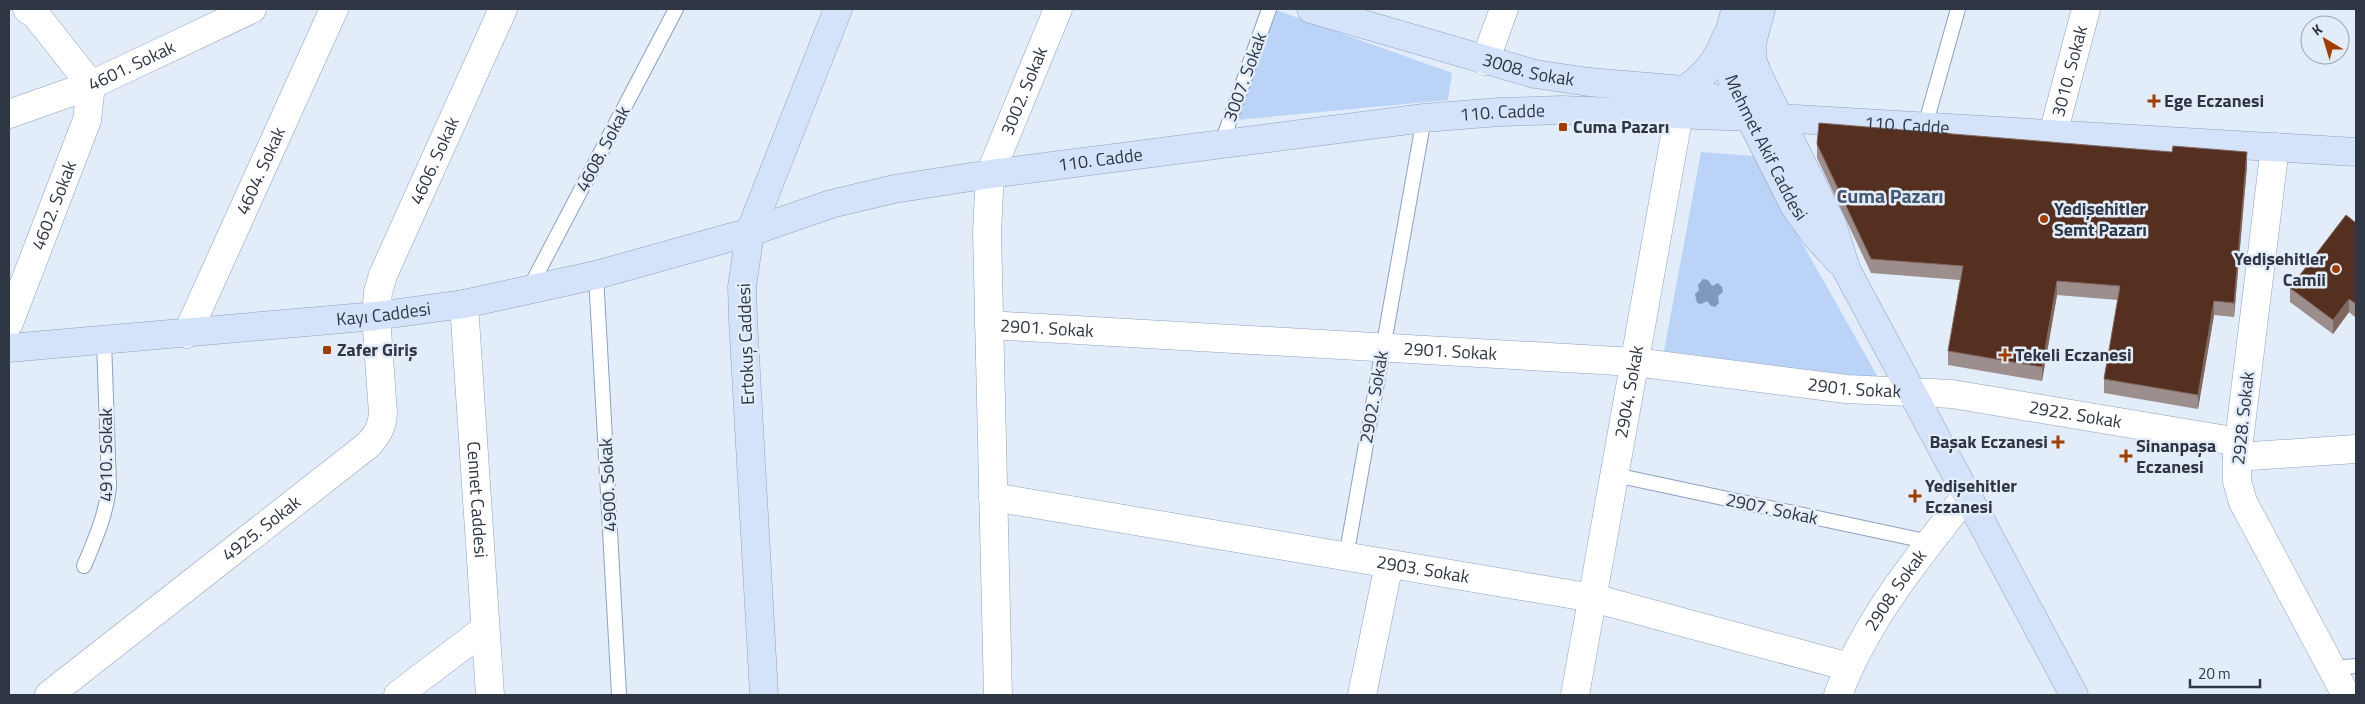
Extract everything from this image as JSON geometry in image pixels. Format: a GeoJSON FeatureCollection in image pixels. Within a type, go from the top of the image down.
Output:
{"type":"FeatureCollection","features":[{"type":"Feature","properties":{"kind":"street","name":"4601. Sokak"},"geometry":{"type":"LineString","coordinates":[[9,114],[91,85],[252,9]]}},
{"type":"Feature","properties":{"kind":"street","name":"4604. Sokak"},"geometry":{"type":"LineString","coordinates":[[187,334],[334,9]]}},
{"type":"Feature","properties":{"kind":"street","name":"4606. Sokak"},"geometry":{"type":"LineString","coordinates":[[376,316],[378,292],[392,250],[503,9]]}},
{"type":"Feature","properties":{"kind":"street","name":"Ertokuş Caddesi"},"geometry":{"type":"LineString","coordinates":[[764,695],[742,319],[744,268],[750,232],[838,9]]}},
{"type":"Feature","properties":{"kind":"street","name":"3002. Sokak"},"geometry":{"type":"LineString","coordinates":[[998,695],[987,231],[990,174],[1058,9]]}},
{"type":"Feature","properties":{"kind":"street","name":"3008. Sokak"},"geometry":{"type":"LineString","coordinates":[[1310,9],[1485,61],[1554,77],[1682,102]]}},
{"type":"Feature","properties":{"kind":"street"},"geometry":{"type":"LineString","coordinates":[[1485,61],[1504,9]]}},
{"type":"Feature","properties":{"kind":"street","name":"Mehmet Akif Caddesi"},"geometry":{"type":"LineString","coordinates":[[1760,9],[1752,43],[1752,59],[1763,88],[1832,224],[1846,269],[2074,695]]}},
{"type":"Feature","properties":{"kind":"street","name":"3010. Sokak"},"geometry":{"type":"LineString","coordinates":[[2053,134],[2086,9]]}},
{"type":"Feature","properties":{"kind":"street"},"geometry":{"type":"LineString","coordinates":[[35,11],[91,85]]}},
{"type":"Feature","properties":{"kind":"street"},"geometry":{"type":"LineString","coordinates":[[1682,102],[1713,65],[1733,17]]}},
{"type":"Feature","properties":{"kind":"street","name":"Mehmet Akif Caddesi"},"geometry":{"type":"LineString","coordinates":[[1733,17],[1726,44],[1729,73],[1795,207],[1816,236],[1846,269]]}},
{"type":"Feature","properties":{"kind":"street","name":"4602. Sokak"},"geometry":{"type":"LineString","coordinates":[[9,323],[87,120],[91,85]]}},
{"type":"Feature","properties":{"kind":"street","name":"110. Cadde"},"geometry":{"type":"LineString","coordinates":[[750,232],[831,204],[894,189],[990,174],[1424,118],[1682,102],[1749,117],[2356,152]]}},
{"type":"Feature","properties":{"kind":"street","name":"2904. Sokak"},"geometry":{"type":"LineString","coordinates":[[1575,695],[1682,102]]}},
{"type":"Feature","properties":{"kind":"street","name":"2928. Sokak"},"geometry":{"type":"LineString","coordinates":[[2275,147],[2238,450],[2237,481],[2244,502],[2344,667],[2346,695]]}},
{"type":"Feature","properties":{"kind":"street","name":"Kayı Caddesi"},"geometry":{"type":"LineString","coordinates":[[9,348],[187,334],[376,316],[464,304],[596,275],[750,232]]}},
{"type":"Feature","properties":{"kind":"street","name":"Cennet Caddesi"},"geometry":{"type":"LineString","coordinates":[[464,304],[490,695]]}},
{"type":"Feature","properties":{"kind":"street","name":"4925. Sokak"},"geometry":{"type":"LineString","coordinates":[[49,695],[368,445],[382,424],[383,413],[376,316]]}},
{"type":"Feature","properties":{"kind":"street","name":"2901. Sokak"},"geometry":{"type":"LineString","coordinates":[[989,325],[1635,362],[1846,389],[1912,391]]}},
{"type":"Feature","properties":{"kind":"street","name":"2922. Sokak"},"geometry":{"type":"LineString","coordinates":[[1912,391],[1995,400],[2238,450],[2356,449]]}},
{"type":"Feature","properties":{"kind":"street","name":"2908. Sokak"},"geometry":{"type":"LineString","coordinates":[[1838,695],[1849,667],[1885,604],[1967,495]]}},
{"type":"Feature","properties":{"kind":"street","name":"2903. Sokak"},"geometry":{"type":"LineString","coordinates":[[994,497],[1593,598],[1849,667]]}},
{"type":"Feature","properties":{"kind":"street"},"geometry":{"type":"LineString","coordinates":[[1362,695],[1389,564]]}},
{"type":"Feature","properties":{"kind":"street"},"geometry":{"type":"LineString","coordinates":[[398,695],[486,629]]}},
{"type":"Feature","properties":{"kind":"lane","name":"4608. Sokak"},"geometry":{"type":"LineString","coordinates":[[529,290],[676,9]]}},
{"type":"Feature","properties":{"kind":"lane","name":"3007. Sokak"},"geometry":{"type":"LineString","coordinates":[[1221,145],[1269,9]]}},
{"type":"Feature","properties":{"kind":"lane"},"geometry":{"type":"LineString","coordinates":[[1925,126],[1958,9]]}},
{"type":"Feature","properties":{"kind":"lane","name":"2902. Sokak"},"geometry":{"type":"LineString","coordinates":[[1346,557],[1424,118]]}},
{"type":"Feature","properties":{"kind":"lane","name":"4900. Sokak"},"geometry":{"type":"LineString","coordinates":[[596,275],[619,695]]}},
{"type":"Feature","properties":{"kind":"lane","name":"4910. Sokak"},"geometry":{"type":"LineString","coordinates":[[84,566],[108,505],[104,340]]}},
{"type":"Feature","properties":{"kind":"lane","name":"2907. Sokak"},"geometry":{"type":"LineString","coordinates":[[1615,475],[1930,542]]}},
{"type":"Feature","properties":{"kind":"shaded area"},"geometry":{"type":"Polygon","coordinates":[[[1276,10],[1452,73],[1448,100],[1237,120],[1276,10]]]}},
{"type":"Feature","properties":{"kind":"shaded area"},"geometry":{"type":"Polygon","coordinates":[[[1701,152],[1753,156],[1879,379],[1664,351],[1701,152]]]}},
{"type":"Feature","properties":{"kind":"shaded area"},"geometry":{"type":"Polygon","coordinates":[[[1703,279],[1708,280],[1712,286],[1718,283],[1722,287],[1723,292],[1718,296],[1719,303],[1715,307],[1711,306],[1707,301],[1701,304],[1697,303],[1695,294],[1699,290],[1698,285],[1703,279]]]}},
{"type":"Feature","properties":{"kind":"building","name":"Yedişehitler Semt Pazarı"},"geometry":{"type":"Polygon","coordinates":[[[1819,123],[2172,152],[2173,146],[2247,152],[2234,303],[2214,301],[2198,395],[2104,379],[2120,286],[2057,281],[2042,367],[1948,351],[1963,266],[1871,259],[1817,144],[1819,123]]]}},
{"type":"Feature","properties":{"kind":"building","name":"Yedişehitler Camii"},"geometry":{"type":"Polygon","coordinates":[[[2346,215],[2356,223],[2356,304],[2349,299],[2333,320],[2290,288],[2346,215]]]}},
{"type":"Feature","properties":{"kind":"place","name":"Ege Eczanesi"},"geometry":{"type":"Point","coordinates":[2154,101]}},
{"type":"Feature","properties":{"kind":"place","name":"Cuma Pazarı"},"geometry":{"type":"Point","coordinates":[1563,127]}},
{"type":"Feature","properties":{"kind":"place","name":"Yedişehitler Semt Pazarı"},"geometry":{"type":"Point","coordinates":[2044,219]}},
{"type":"Feature","properties":{"kind":"place","name":"Yedişehitler Camii"},"geometry":{"type":"Point","coordinates":[2336,269]}},
{"type":"Feature","properties":{"kind":"place","name":"Zafer Giriş"},"geometry":{"type":"Point","coordinates":[327,350]}},
{"type":"Feature","properties":{"kind":"place","name":"Tekeli Eczanesi"},"geometry":{"type":"Point","coordinates":[2005,355]}},
{"type":"Feature","properties":{"kind":"place","name":"Başak Eczanesi"},"geometry":{"type":"Point","coordinates":[2058,442]}},
{"type":"Feature","properties":{"kind":"place","name":"Sinanpaşa Eczanesi"},"geometry":{"type":"Point","coordinates":[2126,456]}},
{"type":"Feature","properties":{"kind":"place","name":"Yedişehitler Eczanesi"},"geometry":{"type":"Point","coordinates":[1915,496]}},
{"type":"Feature","properties":{"kind":"district","name":"Cuma Pazarı"},"geometry":{"type":"Point","coordinates":[1890,196]}}]}
